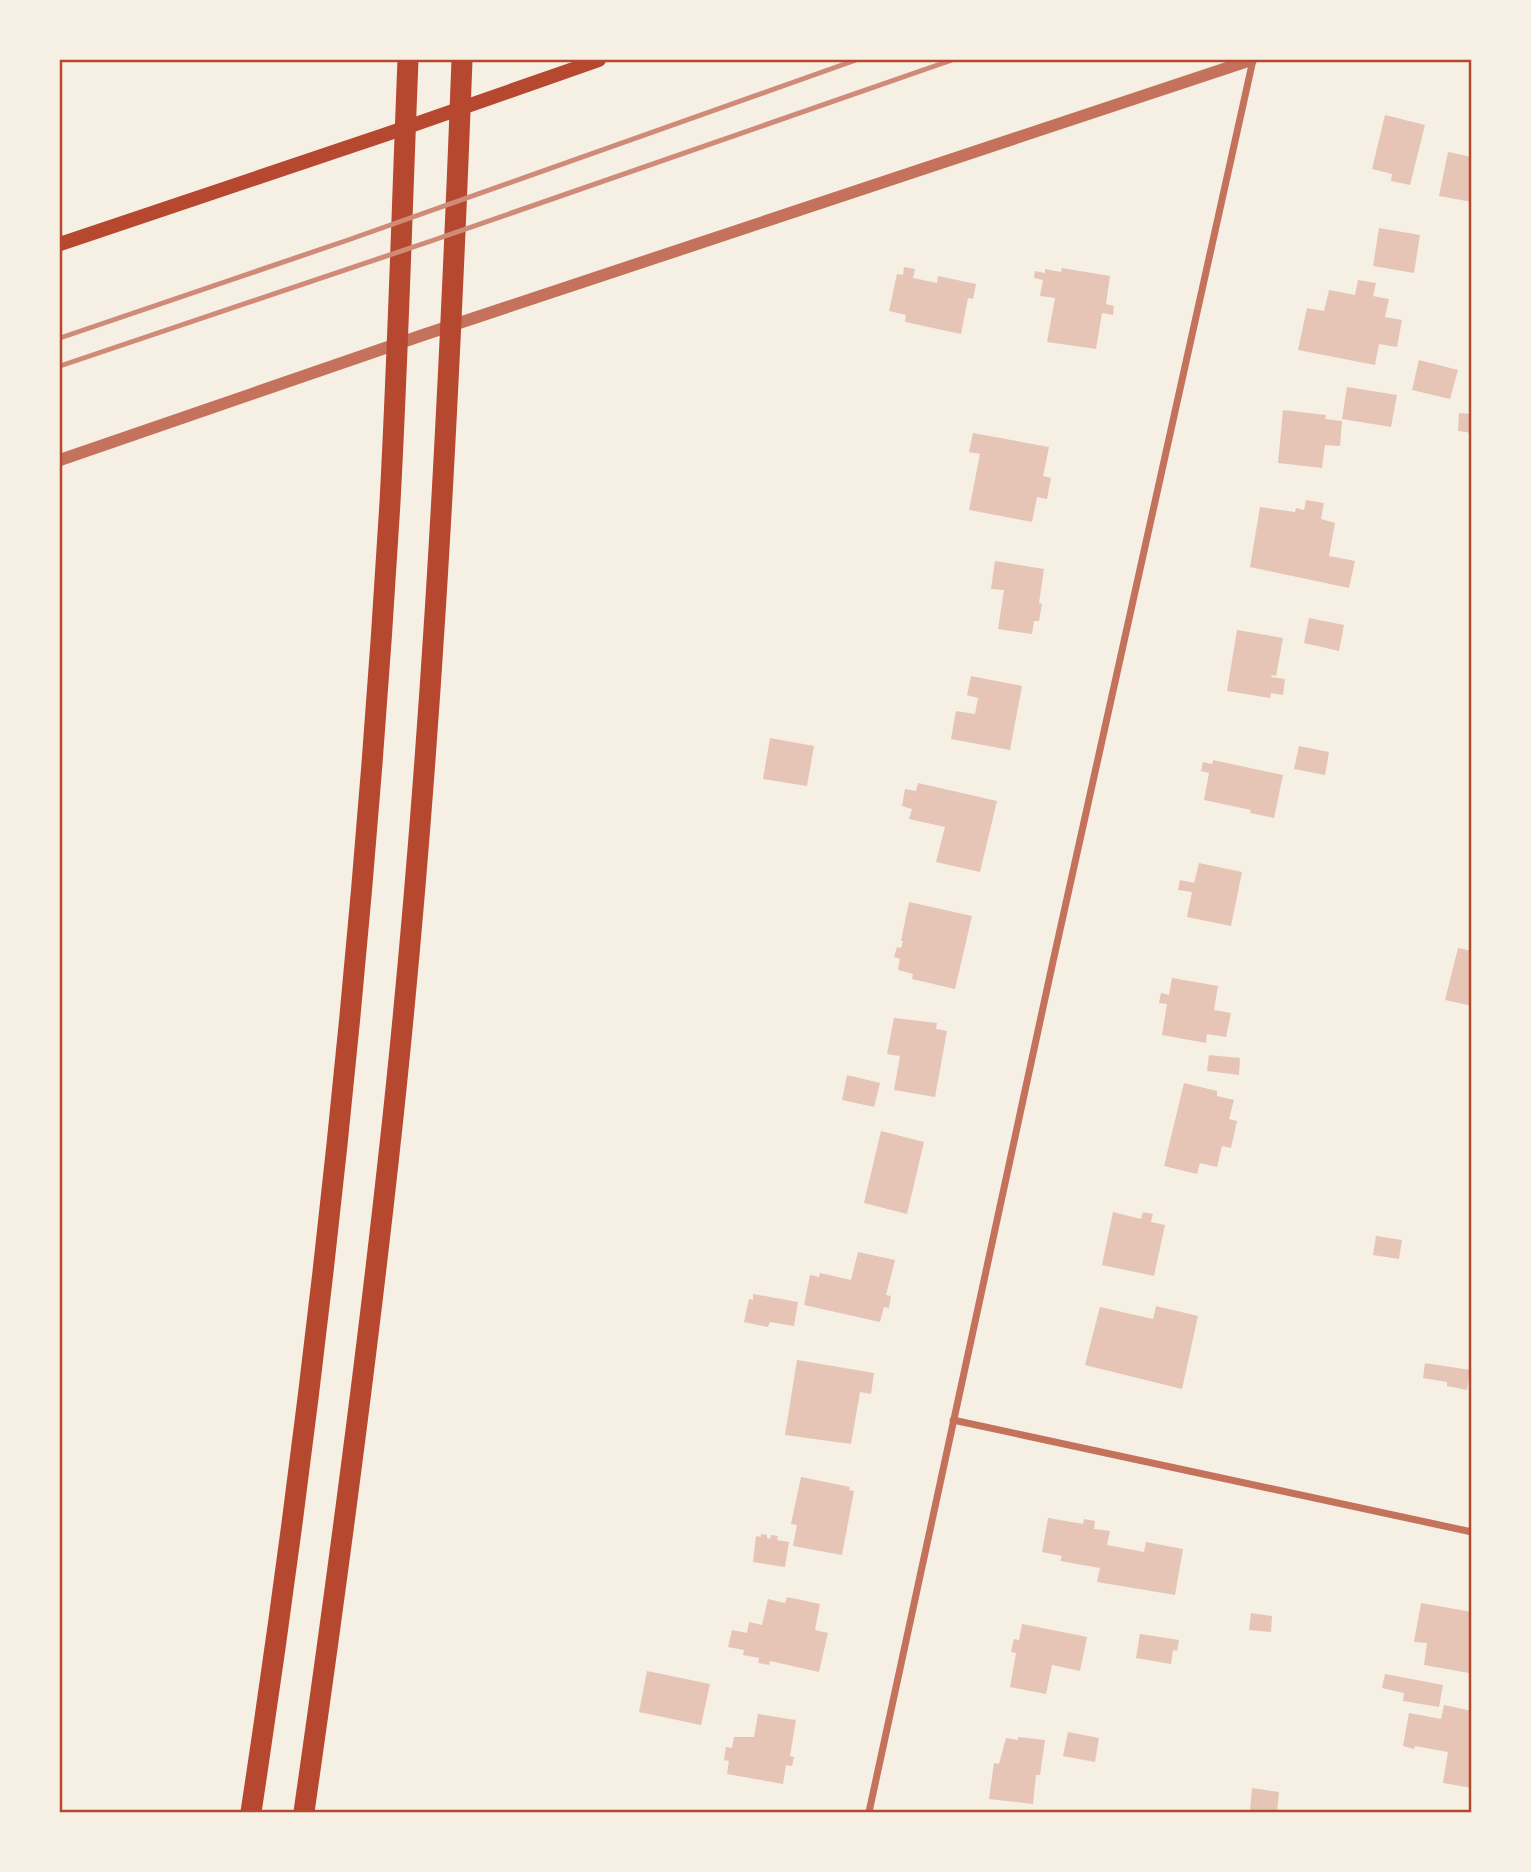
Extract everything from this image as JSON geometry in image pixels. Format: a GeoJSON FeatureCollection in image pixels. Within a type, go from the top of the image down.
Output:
{"type":"FeatureCollection","features":[{"type":"Feature","properties":{"kind":"highway"},"geometry":{"type":"LineString","coordinates":[[251,1812],[298,1476],[341,1110],[375,720],[395,398],[408,60]]}},
{"type":"Feature","properties":{"kind":"highway"},"geometry":{"type":"LineString","coordinates":[[304,1812],[341,1559],[389,1161],[427,736],[450,378],[462,60]]}},
{"type":"Feature","properties":{"kind":"main road"},"geometry":{"type":"LineString","coordinates":[[60,244],[599,60]]}},
{"type":"Feature","properties":{"kind":"street"},"geometry":{"type":"LineString","coordinates":[[60,460],[423,335],[1252,60]]}},
{"type":"Feature","properties":{"kind":"street"},"geometry":{"type":"LineString","coordinates":[[869,1812],[1252,60]]}},
{"type":"Feature","properties":{"kind":"street"},"geometry":{"type":"LineString","coordinates":[[953,1420],[1472,1532]]}},
{"type":"Feature","properties":{"kind":"building"},"geometry":{"type":"Polygon","coordinates":[[[1385,115],[1425,125],[1410,185],[1391,181],[1392,174],[1372,169],[1385,115]]]}},
{"type":"Feature","properties":{"kind":"building"},"geometry":{"type":"Polygon","coordinates":[[[1448,152],[1472,157],[1472,202],[1439,196],[1448,152]]]}},
{"type":"Feature","properties":{"kind":"building"},"geometry":{"type":"Polygon","coordinates":[[[1379,228],[1420,235],[1414,273],[1373,266],[1379,228]]]}},
{"type":"Feature","properties":{"kind":"building"},"geometry":{"type":"Polygon","coordinates":[[[904,267],[915,269],[913,278],[937,283],[938,276],[976,284],[973,299],[968,298],[961,334],[905,322],[906,315],[889,311],[897,274],[903,275],[904,267]]]}},
{"type":"Feature","properties":{"kind":"building"},"geometry":{"type":"Polygon","coordinates":[[[1062,268],[1110,276],[1106,304],[1114,306],[1113,315],[1102,313],[1096,349],[1047,342],[1055,298],[1040,296],[1043,280],[1034,278],[1035,271],[1045,273],[1045,269],[1061,272],[1062,268]]]}},
{"type":"Feature","properties":{"kind":"building"},"geometry":{"type":"Polygon","coordinates":[[[1358,280],[1376,283],[1373,296],[1389,299],[1385,317],[1402,320],[1397,347],[1379,344],[1375,365],[1298,350],[1307,308],[1324,311],[1329,290],[1355,295],[1358,280]]]}},
{"type":"Feature","properties":{"kind":"building"},"geometry":{"type":"Polygon","coordinates":[[[1419,360],[1458,370],[1450,399],[1412,390],[1419,360]]]}},
{"type":"Feature","properties":{"kind":"building"},"geometry":{"type":"Polygon","coordinates":[[[1347,387],[1397,395],[1391,427],[1342,419],[1347,387]]]}},
{"type":"Feature","properties":{"kind":"building"},"geometry":{"type":"Polygon","coordinates":[[[1283,410],[1326,415],[1325,419],[1342,421],[1340,446],[1325,445],[1322,468],[1278,463],[1283,410]]]}},
{"type":"Feature","properties":{"kind":"building"},"geometry":{"type":"Polygon","coordinates":[[[1459,413],[1472,414],[1472,433],[1458,431],[1459,413]]]}},
{"type":"Feature","properties":{"kind":"building"},"geometry":{"type":"Polygon","coordinates":[[[973,433],[1049,447],[1043,476],[1051,478],[1047,499],[1037,497],[1032,522],[969,510],[980,454],[969,452],[973,433]]]}},
{"type":"Feature","properties":{"kind":"building"},"geometry":{"type":"Polygon","coordinates":[[[1306,500],[1324,503],[1321,519],[1335,523],[1329,556],[1355,561],[1349,588],[1250,567],[1260,507],[1295,512],[1296,508],[1304,510],[1306,500]]]}},
{"type":"Feature","properties":{"kind":"building"},"geometry":{"type":"Polygon","coordinates":[[[995,561],[1044,569],[1039,621],[1034,621],[1032,634],[998,629],[1004,590],[991,589],[995,561]]]}},
{"type":"Feature","properties":{"kind":"building"},"geometry":{"type":"Polygon","coordinates":[[[1309,618],[1344,625],[1339,651],[1304,643],[1309,618]]]}},
{"type":"Feature","properties":{"kind":"building"},"geometry":{"type":"Polygon","coordinates":[[[1237,630],[1283,638],[1276,676],[1271,677],[1285,679],[1283,695],[1271,693],[1270,698],[1227,691],[1237,630]]]}},
{"type":"Feature","properties":{"kind":"building"},"geometry":{"type":"Polygon","coordinates":[[[971,676],[1022,686],[1010,750],[951,739],[956,711],[975,714],[978,698],[967,695],[971,676]]]}},
{"type":"Feature","properties":{"kind":"building"},"geometry":{"type":"Polygon","coordinates":[[[770,738],[814,746],[807,786],[763,779],[770,738]]]}},
{"type":"Feature","properties":{"kind":"building"},"geometry":{"type":"Polygon","coordinates":[[[1299,746],[1329,752],[1325,775],[1294,769],[1299,746]]]}},
{"type":"Feature","properties":{"kind":"building"},"geometry":{"type":"Polygon","coordinates":[[[1213,760],[1283,775],[1274,818],[1204,800],[1209,773],[1201,771],[1203,762],[1212,764],[1213,760]]]}},
{"type":"Feature","properties":{"kind":"building"},"geometry":{"type":"Polygon","coordinates":[[[918,783],[997,801],[980,872],[936,862],[945,827],[909,819],[912,809],[902,806],[905,789],[916,791],[918,783]]]}},
{"type":"Feature","properties":{"kind":"building"},"geometry":{"type":"Polygon","coordinates":[[[1199,863],[1242,872],[1231,926],[1187,917],[1192,892],[1178,890],[1180,880],[1194,883],[1199,863]]]}},
{"type":"Feature","properties":{"kind":"building"},"geometry":{"type":"Polygon","coordinates":[[[909,902],[972,916],[955,989],[912,979],[913,974],[898,970],[900,959],[894,957],[897,947],[901,948],[903,941],[909,902]]]}},
{"type":"Feature","properties":{"kind":"building"},"geometry":{"type":"Polygon","coordinates":[[[1458,948],[1472,951],[1472,1006],[1445,1000],[1458,948]]]}},
{"type":"Feature","properties":{"kind":"building"},"geometry":{"type":"Polygon","coordinates":[[[1172,978],[1218,986],[1214,1010],[1231,1013],[1226,1037],[1207,1034],[1206,1043],[1162,1035],[1167,1004],[1159,1003],[1161,993],[1169,995],[1172,978]]]}},
{"type":"Feature","properties":{"kind":"building"},"geometry":{"type":"Polygon","coordinates":[[[894,1018],[937,1023],[936,1029],[947,1031],[935,1097],[894,1090],[900,1056],[887,1054],[894,1018]]]}},
{"type":"Feature","properties":{"kind":"building"},"geometry":{"type":"Polygon","coordinates":[[[1209,1055],[1240,1058],[1239,1075],[1207,1071],[1209,1055]]]}},
{"type":"Feature","properties":{"kind":"building"},"geometry":{"type":"Polygon","coordinates":[[[847,1075],[880,1083],[874,1107],[842,1100],[847,1075]]]}},
{"type":"Feature","properties":{"kind":"building"},"geometry":{"type":"Polygon","coordinates":[[[1184,1083],[1217,1091],[1217,1096],[1234,1100],[1229,1119],[1237,1121],[1231,1148],[1222,1146],[1217,1167],[1200,1163],[1197,1174],[1164,1166],[1184,1083]]]}},
{"type":"Feature","properties":{"kind":"building"},"geometry":{"type":"Polygon","coordinates":[[[881,1131],[924,1142],[907,1214],[864,1203],[881,1131]]]}},
{"type":"Feature","properties":{"kind":"building"},"geometry":{"type":"Polygon","coordinates":[[[1113,1212],[1141,1219],[1143,1212],[1153,1214],[1151,1222],[1165,1225],[1154,1276],[1102,1265],[1113,1212]]]}},
{"type":"Feature","properties":{"kind":"building"},"geometry":{"type":"Polygon","coordinates":[[[1376,1236],[1402,1240],[1399,1259],[1373,1255],[1376,1236]]]}},
{"type":"Feature","properties":{"kind":"building"},"geometry":{"type":"Polygon","coordinates":[[[858,1252],[895,1260],[886,1295],[891,1296],[889,1308],[884,1307],[880,1322],[804,1305],[810,1275],[819,1277],[820,1273],[851,1280],[858,1252]]]}},
{"type":"Feature","properties":{"kind":"building"},"geometry":{"type":"Polygon","coordinates":[[[753,1294],[798,1302],[794,1326],[770,1322],[768,1327],[744,1322],[749,1299],[753,1300],[753,1294]]]}},
{"type":"Feature","properties":{"kind":"building"},"geometry":{"type":"Polygon","coordinates":[[[1156,1306],[1198,1316],[1182,1389],[1085,1365],[1100,1307],[1153,1319],[1156,1306]]]}},
{"type":"Feature","properties":{"kind":"building"},"geometry":{"type":"Polygon","coordinates":[[[797,1360],[874,1373],[871,1394],[860,1392],[851,1444],[785,1435],[797,1360]]]}},
{"type":"Feature","properties":{"kind":"building"},"geometry":{"type":"Polygon","coordinates":[[[1425,1363],[1470,1370],[1467,1390],[1447,1386],[1447,1382],[1423,1378],[1425,1363]]]}},
{"type":"Feature","properties":{"kind":"building"},"geometry":{"type":"Polygon","coordinates":[[[801,1477],[850,1487],[849,1490],[854,1491],[842,1555],[793,1546],[797,1525],[791,1524],[801,1477]]]}},
{"type":"Feature","properties":{"kind":"building"},"geometry":{"type":"Polygon","coordinates":[[[1048,1518],[1083,1524],[1084,1519],[1095,1521],[1094,1529],[1110,1531],[1107,1545],[1144,1552],[1146,1542],[1183,1549],[1175,1595],[1097,1582],[1100,1568],[1060,1561],[1062,1556],[1042,1552],[1048,1518]]]}},
{"type":"Feature","properties":{"kind":"building"},"geometry":{"type":"Polygon","coordinates":[[[761,1534],[770,1539],[771,1535],[778,1536],[777,1540],[789,1542],[785,1567],[753,1562],[756,1536],[761,1537],[761,1534]]]}},
{"type":"Feature","properties":{"kind":"building"},"geometry":{"type":"Polygon","coordinates":[[[787,1597],[820,1604],[815,1630],[828,1633],[819,1672],[770,1661],[769,1665],[758,1663],[759,1658],[743,1655],[744,1650],[728,1647],[732,1630],[747,1633],[749,1622],[762,1625],[768,1599],[785,1603],[787,1597]]]}},
{"type":"Feature","properties":{"kind":"building"},"geometry":{"type":"Polygon","coordinates":[[[1421,1603],[1472,1612],[1472,1667],[1469,1673],[1424,1665],[1427,1643],[1414,1642],[1421,1603]]]}},
{"type":"Feature","properties":{"kind":"building"},"geometry":{"type":"Polygon","coordinates":[[[1251,1613],[1272,1616],[1271,1632],[1249,1630],[1251,1613]]]}},
{"type":"Feature","properties":{"kind":"building"},"geometry":{"type":"Polygon","coordinates":[[[1022,1624],[1087,1637],[1080,1671],[1052,1665],[1046,1694],[1010,1687],[1016,1653],[1011,1652],[1014,1639],[1019,1640],[1022,1624]]]}},
{"type":"Feature","properties":{"kind":"building"},"geometry":{"type":"Polygon","coordinates":[[[1140,1634],[1179,1640],[1177,1651],[1173,1650],[1171,1664],[1136,1658],[1140,1634]]]}},
{"type":"Feature","properties":{"kind":"building"},"geometry":{"type":"Polygon","coordinates":[[[647,1671],[710,1684],[701,1725],[639,1712],[647,1671]]]}},
{"type":"Feature","properties":{"kind":"building"},"geometry":{"type":"Polygon","coordinates":[[[1385,1674],[1443,1685],[1439,1707],[1403,1701],[1404,1693],[1382,1688],[1385,1674]]]}},
{"type":"Feature","properties":{"kind":"building"},"geometry":{"type":"Polygon","coordinates":[[[1444,1705],[1472,1711],[1472,1788],[1443,1783],[1448,1752],[1403,1746],[1409,1713],[1441,1719],[1444,1705]]]}},
{"type":"Feature","properties":{"kind":"building"},"geometry":{"type":"Polygon","coordinates":[[[758,1714],[796,1720],[790,1756],[794,1757],[792,1766],[786,1765],[783,1784],[727,1774],[729,1761],[724,1760],[726,1747],[732,1748],[734,1737],[754,1737],[758,1714]]]}},
{"type":"Feature","properties":{"kind":"building"},"geometry":{"type":"Polygon","coordinates":[[[1068,1732],[1099,1738],[1095,1762],[1063,1756],[1068,1732]]]}},
{"type":"Feature","properties":{"kind":"building"},"geometry":{"type":"Polygon","coordinates":[[[1018,1737],[1045,1740],[1040,1775],[1036,1775],[1033,1804],[989,1799],[994,1763],[999,1764],[1006,1738],[1018,1740],[1018,1737]]]}},
{"type":"Feature","properties":{"kind":"building"},"geometry":{"type":"Polygon","coordinates":[[[1252,1788],[1279,1792],[1277,1812],[1250,1811],[1252,1788]]]}},
{"type":"Feature","properties":{"kind":"railway"},"geometry":{"type":"LineString","coordinates":[[60,338],[348,240],[856,60]]}},
{"type":"Feature","properties":{"kind":"railway"},"geometry":{"type":"LineString","coordinates":[[60,366],[431,241],[952,60]]}}]}
